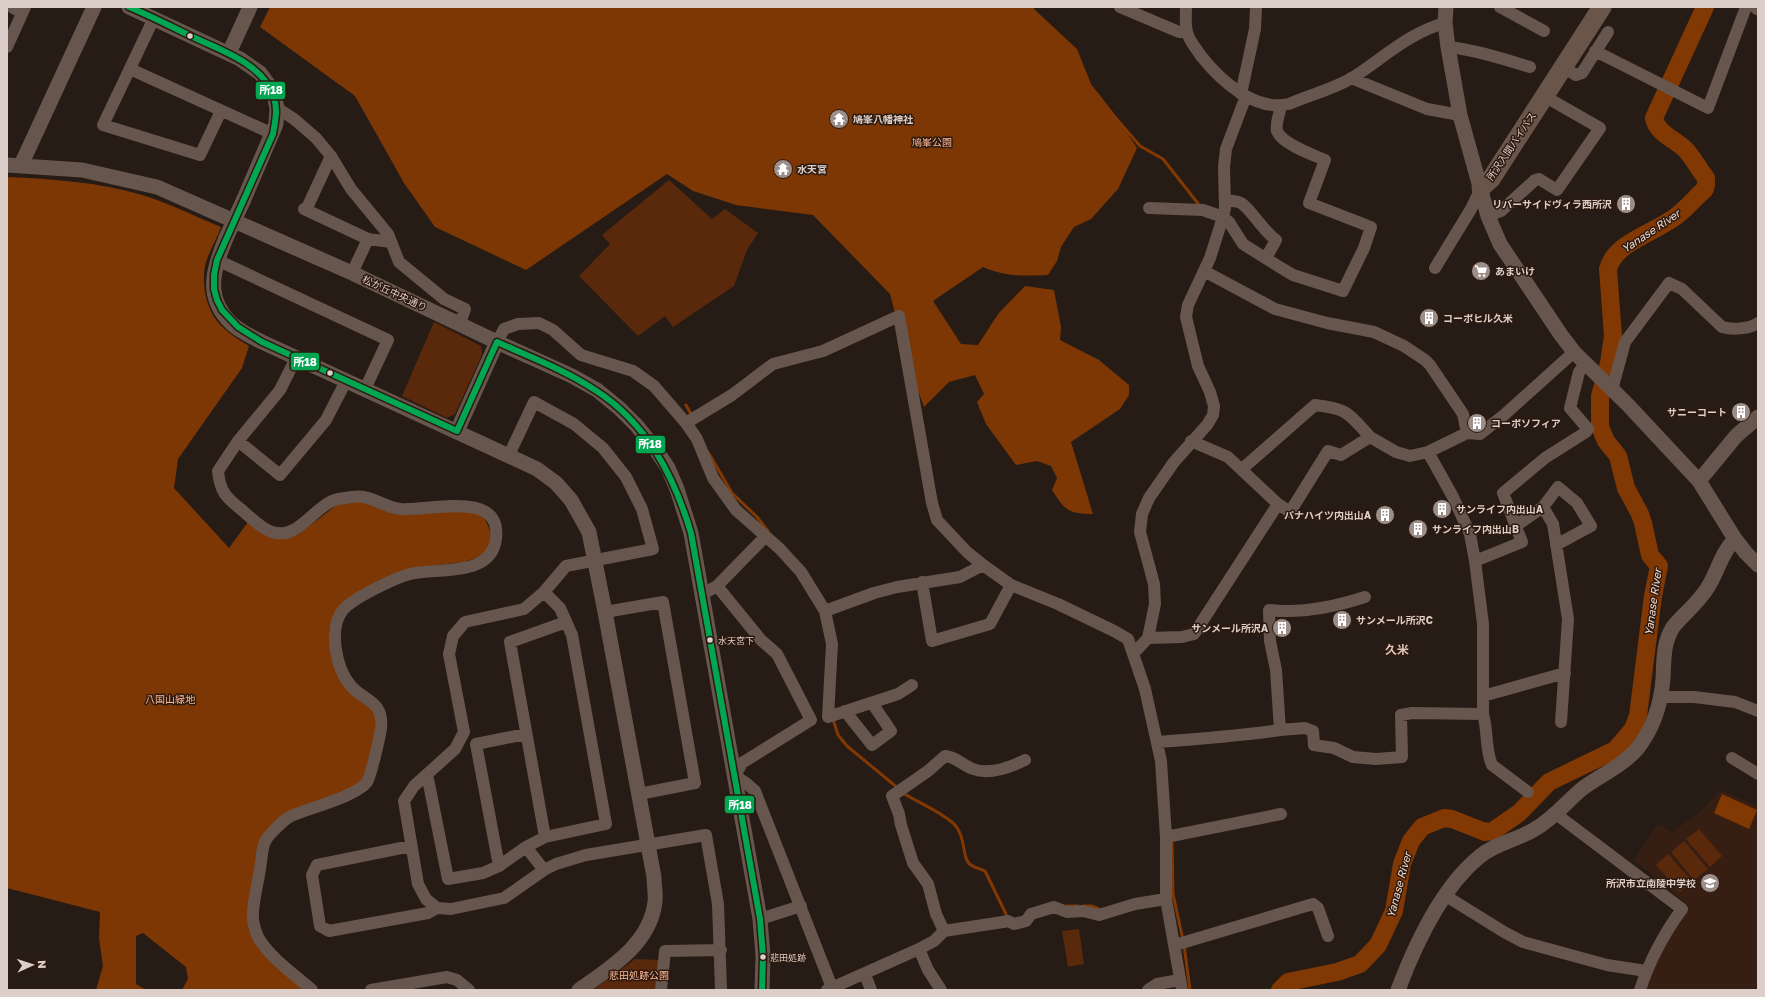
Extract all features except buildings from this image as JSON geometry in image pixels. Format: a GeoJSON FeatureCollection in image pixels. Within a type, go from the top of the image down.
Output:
{"type":"FeatureCollection","features":[{"type":"Feature","properties":{"kind":"main road","name":"所沢入間バイパス"},"geometry":{"type":"LineString","coordinates":[[1481,188],[1487,169],[1588,7]]}},
{"type":"Feature","properties":{"kind":"main road","name":"所沢入間バイパス"},"geometry":{"type":"LineString","coordinates":[[1481,188],[1491,179],[1602,7]]}},
{"type":"Feature","properties":{"kind":"street"},"geometry":{"type":"LineString","coordinates":[[14,165],[94,7]]}},
{"type":"Feature","properties":{"kind":"street"},"geometry":{"type":"LineString","coordinates":[[129,7],[229,53],[260,73],[274,95],[277,108],[276,124],[273,134],[216,260],[213,273],[213,287],[223,314],[233,325],[247,334],[537,469],[556,483],[571,500],[589,532],[654,877],[655,902],[650,919],[640,939],[626,956],[579,990]]}},
{"type":"Feature","properties":{"kind":"street"},"geometry":{"type":"LineString","coordinates":[[229,53],[250,7]]}},
{"type":"Feature","properties":{"kind":"street"},"geometry":{"type":"LineString","coordinates":[[1120,7],[1179,32],[1186,27]]}},
{"type":"Feature","properties":{"kind":"street"},"geometry":{"type":"LineString","coordinates":[[1176,7],[1186,27],[1191,43],[1210,67],[1229,85],[1244,95],[1263,102],[1282,106],[1351,78],[1406,41],[1445,23]]}},
{"type":"Feature","properties":{"kind":"street"},"geometry":{"type":"LineString","coordinates":[[1186,7],[1186,27]]}},
{"type":"Feature","properties":{"kind":"street"},"geometry":{"type":"LineString","coordinates":[[1134,653],[1148,638],[1155,604],[1154,584],[1140,532],[1140,523],[1149,498],[1191,441],[1207,425],[1213,415],[1214,406],[1210,392],[1198,366],[1186,317],[1188,305],[1204,271],[1223,217],[1225,200],[1224,167],[1226,149],[1244,95],[1255,29],[1256,7]]}},
{"type":"Feature","properties":{"kind":"street"},"geometry":{"type":"LineString","coordinates":[[1446,7],[1445,23],[1448,47],[1460,115],[1488,216],[1505,254],[1574,352],[1699,480],[1735,539],[1758,565]]}},
{"type":"Feature","properties":{"kind":"street"},"geometry":{"type":"LineString","coordinates":[[1500,7],[1544,31]]}},
{"type":"Feature","properties":{"kind":"street"},"geometry":{"type":"LineString","coordinates":[[1595,51],[1708,108],[1746,7]]}},
{"type":"Feature","properties":{"kind":"street"},"geometry":{"type":"LineString","coordinates":[[7,47],[20,9]]}},
{"type":"Feature","properties":{"kind":"street"},"geometry":{"type":"LineString","coordinates":[[154,18],[103,125],[200,155],[221,111]]}},
{"type":"Feature","properties":{"kind":"street"},"geometry":{"type":"LineString","coordinates":[[1564,68],[1576,74],[1582,73],[1608,32]]}},
{"type":"Feature","properties":{"kind":"street"},"geometry":{"type":"LineString","coordinates":[[1448,47],[1460,48],[1530,67]]}},
{"type":"Feature","properties":{"kind":"street"},"geometry":{"type":"LineString","coordinates":[[130,68],[273,134]]}},
{"type":"Feature","properties":{"kind":"street"},"geometry":{"type":"LineString","coordinates":[[1351,78],[1427,108],[1460,115]]}},
{"type":"Feature","properties":{"kind":"street"},"geometry":{"type":"LineString","coordinates":[[1488,216],[1501,211],[1535,180],[1539,179],[1557,190],[1600,128],[1544,96]]}},
{"type":"Feature","properties":{"kind":"street"},"geometry":{"type":"LineString","coordinates":[[1149,208],[1203,210],[1223,217],[1229,222],[1243,244],[1293,275],[1343,291],[1364,248],[1371,227],[1309,203],[1326,160],[1293,146],[1279,134],[1276,126],[1282,106]]}},
{"type":"Feature","properties":{"kind":"street"},"geometry":{"type":"LineString","coordinates":[[277,108],[294,119],[316,138],[330,156],[351,189],[388,234],[399,262],[444,299],[465,309],[460,323]]}},
{"type":"Feature","properties":{"kind":"street"},"geometry":{"type":"LineString","coordinates":[[330,156],[305,210],[368,239],[391,242]]}},
{"type":"Feature","properties":{"kind":"street","name":"松が丘中央通り"},"geometry":{"type":"LineString","coordinates":[[14,165],[82,170],[157,187],[352,273],[572,376],[597,390],[619,408],[637,426],[668,468],[692,533],[760,919],[763,956],[762,990]]}},
{"type":"Feature","properties":{"kind":"street"},"geometry":{"type":"LineString","coordinates":[[1435,268],[1471,209],[1481,188]]}},
{"type":"Feature","properties":{"kind":"street"},"geometry":{"type":"LineString","coordinates":[[1225,200],[1240,203],[1245,206],[1262,228],[1276,240],[1266,258]]}},
{"type":"Feature","properties":{"kind":"street"},"geometry":{"type":"LineString","coordinates":[[352,273],[368,239]]}},
{"type":"Feature","properties":{"kind":"street"},"geometry":{"type":"LineString","coordinates":[[216,260],[388,340],[365,390]]}},
{"type":"Feature","properties":{"kind":"street"},"geometry":{"type":"LineString","coordinates":[[1204,271],[1275,309],[1327,323],[1369,330],[1404,346],[1430,365],[1463,414],[1467,433]]}},
{"type":"Feature","properties":{"kind":"street"},"geometry":{"type":"LineString","coordinates":[[1611,389],[1625,342],[1669,283],[1682,289],[1722,327],[1751,327],[1758,323]]}},
{"type":"Feature","properties":{"kind":"street"},"geometry":{"type":"LineString","coordinates":[[686,423],[732,395],[773,364],[823,351],[898,316],[932,503],[937,520],[967,552],[982,565],[1011,585],[1047,599],[1114,631],[1128,639],[1134,653],[1158,742],[1161,761],[1166,837],[1166,899],[1180,943],[1181,985],[1157,984],[1148,990]]}},
{"type":"Feature","properties":{"kind":"street"},"geometry":{"type":"LineString","coordinates":[[457,431],[504,329],[518,324],[539,323],[553,330],[581,355],[632,371],[654,386],[686,423],[697,439],[713,478],[736,510],[780,549],[801,572],[825,611],[832,644],[828,717],[898,694],[912,685]]}},
{"type":"Feature","properties":{"kind":"street"},"geometry":{"type":"LineString","coordinates":[[1242,469],[1315,405],[1342,410],[1348,413],[1370,437],[1403,455],[1410,456],[1428,452],[1467,433],[1480,434],[1486,431],[1574,352]]}},
{"type":"Feature","properties":{"kind":"street"},"geometry":{"type":"LineString","coordinates":[[296,358],[280,390],[238,441],[218,471],[219,484],[225,496],[270,532],[281,534],[293,531],[332,501],[355,496],[374,498],[398,509],[423,509],[464,505],[486,512],[495,526],[496,537],[495,544],[488,558],[481,563],[468,567],[411,574],[385,584],[344,609],[336,623],[335,648],[343,675],[352,688],[371,700],[379,711],[381,727],[368,781],[357,791],[286,818],[265,842],[252,914],[257,936],[271,953],[312,990]]}},
{"type":"Feature","properties":{"kind":"street"},"geometry":{"type":"LineString","coordinates":[[1475,561],[1522,542],[1517,525],[1503,493],[1545,458],[1586,432],[1588,429],[1570,408],[1579,372],[1590,367]]}},
{"type":"Feature","properties":{"kind":"street"},"geometry":{"type":"LineString","coordinates":[[238,441],[280,475],[326,420],[346,381]]}},
{"type":"Feature","properties":{"kind":"street"},"geometry":{"type":"LineString","coordinates":[[437,908],[426,899],[418,884],[404,801],[414,786],[455,749],[464,732],[449,654],[453,636],[466,622],[524,609],[544,592],[566,566],[653,549],[642,509],[626,477],[603,448],[574,424],[534,402],[509,455]]}},
{"type":"Feature","properties":{"kind":"street"},"geometry":{"type":"LineString","coordinates":[[1699,480],[1736,436],[1758,417]]}},
{"type":"Feature","properties":{"kind":"street"},"geometry":{"type":"LineString","coordinates":[[1191,441],[1228,457],[1278,504],[1290,512],[1328,451],[1341,455],[1370,437]]}},
{"type":"Feature","properties":{"kind":"street"},"geometry":{"type":"LineString","coordinates":[[1428,452],[1453,497],[1470,534],[1483,624],[1483,714],[1486,725],[1489,759],[1492,765],[1528,792]]}},
{"type":"Feature","properties":{"kind":"street"},"geometry":{"type":"LineString","coordinates":[[1517,525],[1543,507],[1558,487],[1577,503],[1591,526],[1556,545]]}},
{"type":"Feature","properties":{"kind":"street"},"geometry":{"type":"LineString","coordinates":[[1148,638],[1182,637],[1194,634],[1278,504]]}},
{"type":"Feature","properties":{"kind":"street"},"geometry":{"type":"LineString","coordinates":[[1543,507],[1553,524],[1568,619],[1560,722]]}},
{"type":"Feature","properties":{"kind":"street"},"geometry":{"type":"LineString","coordinates":[[703,594],[717,586],[765,537]]}},
{"type":"Feature","properties":{"kind":"street"},"geometry":{"type":"LineString","coordinates":[[1398,990],[1417,943],[1446,896],[1469,865],[1486,851],[1527,834],[1556,814],[1573,796],[1626,759],[1637,748],[1651,725],[1661,697],[1665,648],[1669,634],[1673,626],[1707,588],[1720,560],[1735,539]]}},
{"type":"Feature","properties":{"kind":"street"},"geometry":{"type":"LineString","coordinates":[[825,611],[874,593],[922,582],[960,577],[982,565]]}},
{"type":"Feature","properties":{"kind":"street"},"geometry":{"type":"LineString","coordinates":[[922,582],[932,641],[990,624],[1011,585]]}},
{"type":"Feature","properties":{"kind":"street"},"geometry":{"type":"LineString","coordinates":[[717,586],[741,613],[761,640],[777,654],[811,720],[742,763],[735,776],[755,791],[801,906],[831,989],[919,949],[934,941],[944,931],[1003,922],[1014,924],[1026,922],[1031,914],[1054,907],[1066,912],[1083,911],[1098,916],[1135,904],[1166,899]]}},
{"type":"Feature","properties":{"kind":"street"},"geometry":{"type":"LineString","coordinates":[[427,774],[448,879],[483,873],[499,866],[526,847],[545,837],[606,824],[572,635],[560,608],[544,592]]}},
{"type":"Feature","properties":{"kind":"street"},"geometry":{"type":"LineString","coordinates":[[1280,730],[1276,670],[1270,642],[1269,610],[1307,610],[1365,597]]}},
{"type":"Feature","properties":{"kind":"street"},"geometry":{"type":"LineString","coordinates":[[605,612],[663,602],[695,783],[639,794]]}},
{"type":"Feature","properties":{"kind":"street"},"geometry":{"type":"LineString","coordinates":[[545,837],[510,642],[566,622]]}},
{"type":"Feature","properties":{"kind":"street"},"geometry":{"type":"LineString","coordinates":[[1483,696],[1565,673]]}},
{"type":"Feature","properties":{"kind":"street"},"geometry":{"type":"LineString","coordinates":[[1661,697],[1694,697],[1735,702],[1758,711]]}},
{"type":"Feature","properties":{"kind":"street"},"geometry":{"type":"LineString","coordinates":[[846,711],[872,745],[891,731],[872,703]]}},
{"type":"Feature","properties":{"kind":"street"},"geometry":{"type":"LineString","coordinates":[[1158,742],[1222,738],[1235,734],[1305,728],[1313,731],[1314,745],[1334,748],[1353,757],[1376,759],[1402,757],[1401,715],[1412,713],[1483,714]]}},
{"type":"Feature","properties":{"kind":"street"},"geometry":{"type":"LineString","coordinates":[[499,866],[476,744],[526,734]]}},
{"type":"Feature","properties":{"kind":"street"},"geometry":{"type":"LineString","coordinates":[[944,931],[936,914],[928,884],[913,863],[899,814],[892,796],[928,771],[946,756],[952,757],[979,771],[1007,769],[1025,760]]}},
{"type":"Feature","properties":{"kind":"street"},"geometry":{"type":"LineString","coordinates":[[1732,758],[1758,774]]}},
{"type":"Feature","properties":{"kind":"street"},"geometry":{"type":"LineString","coordinates":[[1166,837],[1281,814]]}},
{"type":"Feature","properties":{"kind":"street"},"geometry":{"type":"LineString","coordinates":[[1556,814],[1682,909],[1660,940],[1640,990]]}},
{"type":"Feature","properties":{"kind":"street"},"geometry":{"type":"LineString","coordinates":[[411,846],[317,865],[312,875],[320,926],[329,931],[428,913],[437,908],[451,909],[504,898],[544,870],[556,864],[586,855],[648,846],[706,835],[718,904],[721,950],[721,990]]}},
{"type":"Feature","properties":{"kind":"street"},"geometry":{"type":"LineString","coordinates":[[526,847],[544,870]]}},
{"type":"Feature","properties":{"kind":"street"},"geometry":{"type":"LineString","coordinates":[[1446,896],[1523,942],[1607,966],[1646,972]]}},
{"type":"Feature","properties":{"kind":"street"},"geometry":{"type":"LineString","coordinates":[[1180,943],[1313,904],[1318,908],[1328,936]]}},
{"type":"Feature","properties":{"kind":"street"},"geometry":{"type":"LineString","coordinates":[[760,919],[801,906]]}},
{"type":"Feature","properties":{"kind":"street"},"geometry":{"type":"LineString","coordinates":[[919,949],[928,970],[941,990]]}},
{"type":"Feature","properties":{"kind":"street"},"geometry":{"type":"LineString","coordinates":[[661,990],[665,951],[721,950]]}},
{"type":"Feature","properties":{"kind":"street"},"geometry":{"type":"LineString","coordinates":[[865,974],[871,990]]}},
{"type":"Feature","properties":{"kind":"street"},"geometry":{"type":"LineString","coordinates":[[371,990],[446,977],[457,980],[469,990]]}},
{"type":"Feature","properties":{"kind":"shaded area","name":"所沢市立南陵中学校"},"geometry":{"type":"Polygon","coordinates":[[[1721,790],[1758,806],[1758,990],[1645,990],[1650,973],[1673,927],[1689,906],[1634,860],[1658,824],[1672,832],[1699,813],[1721,790]]]}},
{"type":"Feature","properties":{"kind":"shaded area"},"geometry":{"type":"Polygon","coordinates":[[[1722,794],[1757,810],[1749,829],[1714,813],[1722,794]]]}},
{"type":"Feature","properties":{"kind":"green space","name":"鳩峯公園"},"geometry":{"type":"Polygon","coordinates":[[[270,7],[1034,7],[1034,9],[1077,49],[1091,84],[1113,112],[1137,148],[1118,189],[1091,219],[1074,227],[1061,247],[1057,261],[1048,275],[1023,276],[999,273],[983,267],[933,301],[961,344],[978,345],[998,314],[1025,286],[1054,290],[1061,327],[1060,340],[1099,360],[1129,385],[1129,395],[1120,409],[1071,442],[1093,514],[1072,512],[1060,502],[1052,490],[1057,478],[1051,466],[1037,461],[1016,465],[986,424],[977,402],[984,394],[975,375],[949,382],[924,407],[908,363],[890,294],[813,215],[736,205],[693,191],[667,174],[526,270],[435,227],[404,183],[355,96],[260,27],[270,7]]]}},
{"type":"Feature","properties":{"kind":"green space","name":"八国山緑地"},"geometry":{"type":"Polygon","coordinates":[[[7,177],[75,182],[109,187],[142,195],[162,202],[221,227],[206,262],[204,277],[205,293],[213,315],[217,321],[224,329],[249,346],[242,368],[178,459],[174,488],[229,548],[248,522],[277,539],[299,534],[338,504],[353,501],[372,503],[398,515],[474,510],[485,519],[491,533],[489,547],[482,556],[464,562],[412,568],[338,609],[329,628],[332,660],[375,714],[375,737],[370,762],[363,778],[354,788],[261,838],[249,927],[307,990],[182,990],[188,979],[186,967],[143,933],[136,936],[136,984],[146,990],[96,990],[103,966],[99,938],[100,912],[7,888],[7,177]]]}},
{"type":"Feature","properties":{"kind":"green space"},"geometry":{"type":"Polygon","coordinates":[[[669,180],[712,219],[725,209],[758,233],[747,250],[734,286],[673,327],[665,316],[638,336],[579,276],[610,244],[602,235],[669,180]]]}},
{"type":"Feature","properties":{"kind":"green space"},"geometry":{"type":"Polygon","coordinates":[[[434,322],[481,346],[482,355],[455,414],[447,418],[402,396],[434,322]]]}},
{"type":"Feature","properties":{"kind":"green space"},"geometry":{"type":"Polygon","coordinates":[[[1699,829],[1722,856],[1710,867],[1686,839],[1699,829]]]}},
{"type":"Feature","properties":{"kind":"green space"},"geometry":{"type":"Polygon","coordinates":[[[1684,841],[1708,869],[1694,880],[1671,852],[1684,841]]]}},
{"type":"Feature","properties":{"kind":"green space"},"geometry":{"type":"Polygon","coordinates":[[[1668,854],[1692,881],[1680,892],[1656,865],[1668,854]]]}},
{"type":"Feature","properties":{"kind":"green space"},"geometry":{"type":"Polygon","coordinates":[[[1079,929],[1084,964],[1068,967],[1062,931],[1079,929]]]}},
{"type":"Feature","properties":{"kind":"green space","name":"悲田処跡公園"},"geometry":{"type":"Polygon","coordinates":[[[635,959],[659,960],[657,990],[593,990],[635,959]]]}},
{"type":"Feature","properties":{"kind":"waterway","name":"Yanase River"},"geometry":{"type":"LineString","coordinates":[[1280,990],[1288,982],[1337,972],[1360,964],[1378,945],[1394,911],[1402,864],[1411,841],[1422,827],[1444,818],[1452,819],[1485,832],[1493,831],[1519,813],[1549,782],[1615,750],[1633,729],[1638,716],[1653,596],[1659,566],[1650,555],[1643,523],[1640,514],[1626,488],[1618,456],[1606,441],[1600,427],[1600,396],[1609,363],[1613,336],[1608,269],[1612,260],[1627,245],[1675,217],[1705,189],[1706,178],[1691,156],[1682,146],[1667,136],[1659,128],[1654,118],[1705,7]]}},
{"type":"Feature","properties":{"kind":"waterway"},"geometry":{"type":"LineString","coordinates":[[1114,116],[1140,146],[1163,159],[1200,206]]}},
{"type":"Feature","properties":{"kind":"waterway"},"geometry":{"type":"LineString","coordinates":[[686,405],[692,416]]}},
{"type":"Feature","properties":{"kind":"waterway"},"geometry":{"type":"LineString","coordinates":[[708,452],[732,493],[757,517],[768,531]]}},
{"type":"Feature","properties":{"kind":"waterway"},"geometry":{"type":"LineString","coordinates":[[833,719],[838,735],[847,746],[899,789]]}},
{"type":"Feature","properties":{"kind":"waterway"},"geometry":{"type":"LineString","coordinates":[[903,793],[935,810],[953,823],[960,834],[968,862],[985,871],[1006,914]]}},
{"type":"Feature","properties":{"kind":"waterway"},"geometry":{"type":"LineString","coordinates":[[1172,842],[1173,894],[1183,940]]}},
{"type":"Feature","properties":{"kind":"waterway"},"geometry":{"type":"LineString","coordinates":[[1067,906],[1078,906]]}},
{"type":"Feature","properties":{"kind":"waterway"},"geometry":{"type":"LineString","coordinates":[[1083,906],[1092,906],[1099,909]]}},
{"type":"Feature","properties":{"kind":"waterway"},"geometry":{"type":"LineString","coordinates":[[1184,945],[1190,990]]}},
{"type":"Feature","properties":{"kind":"transit line","name":"所18"},"geometry":{"type":"LineString","coordinates":[[129,7],[241,60],[252,67],[261,76],[269,86],[274,98],[276,112],[273,134],[217,260],[214,275],[214,289],[222,310],[238,327],[262,342],[457,431]]}},
{"type":"Feature","properties":{"kind":"transit line","name":"所18"},"geometry":{"type":"LineString","coordinates":[[497,342],[572,376],[613,403],[630,418],[644,435],[667,471],[676,491],[691,533],[760,919],[763,956],[762,990]]}},
{"type":"Feature","properties":{"kind":"transit line","name":"所18"},"geometry":{"type":"LineString","coordinates":[[457,431],[497,342]]}},
{"type":"Feature","properties":{"kind":"place","name":"鳩峯八幡神社"},"geometry":{"type":"Point","coordinates":[839,119]}},
{"type":"Feature","properties":{"kind":"place","name":"水天宮"},"geometry":{"type":"Point","coordinates":[783,169]}},
{"type":"Feature","properties":{"kind":"place","name":"リバーサイドヴィラ西所沢"},"geometry":{"type":"Point","coordinates":[1626,204]}},
{"type":"Feature","properties":{"kind":"place","name":"あまいけ"},"geometry":{"type":"Point","coordinates":[1481,271]}},
{"type":"Feature","properties":{"kind":"place","name":"コーポヒル久米"},"geometry":{"type":"Point","coordinates":[1429,318]}},
{"type":"Feature","properties":{"kind":"place","name":"サニーコート"},"geometry":{"type":"Point","coordinates":[1741,412]}},
{"type":"Feature","properties":{"kind":"place","name":"コーポソフィア"},"geometry":{"type":"Point","coordinates":[1477,423]}},
{"type":"Feature","properties":{"kind":"place","name":"サンライフ内出山A"},"geometry":{"type":"Point","coordinates":[1442,509]}},
{"type":"Feature","properties":{"kind":"place","name":"パナハイツ内出山A"},"geometry":{"type":"Point","coordinates":[1385,515]}},
{"type":"Feature","properties":{"kind":"place","name":"サンライフ内出山B"},"geometry":{"type":"Point","coordinates":[1418,529]}},
{"type":"Feature","properties":{"kind":"place","name":"サンメール所沢C"},"geometry":{"type":"Point","coordinates":[1342,620]}},
{"type":"Feature","properties":{"kind":"place","name":"サンメール所沢A"},"geometry":{"type":"Point","coordinates":[1282,628]}},
{"type":"Feature","properties":{"kind":"place","name":"水天宮下"},"geometry":{"type":"Point","coordinates":[710,640]}},
{"type":"Feature","properties":{"kind":"place","name":"所沢市立南陵中学校"},"geometry":{"type":"Point","coordinates":[1710,883]}},
{"type":"Feature","properties":{"kind":"place","name":"悲田処跡"},"geometry":{"type":"Point","coordinates":[763,957]}},
{"type":"Feature","properties":{"kind":"district","name":"久米"},"geometry":{"type":"Point","coordinates":[1397,650]}}]}
